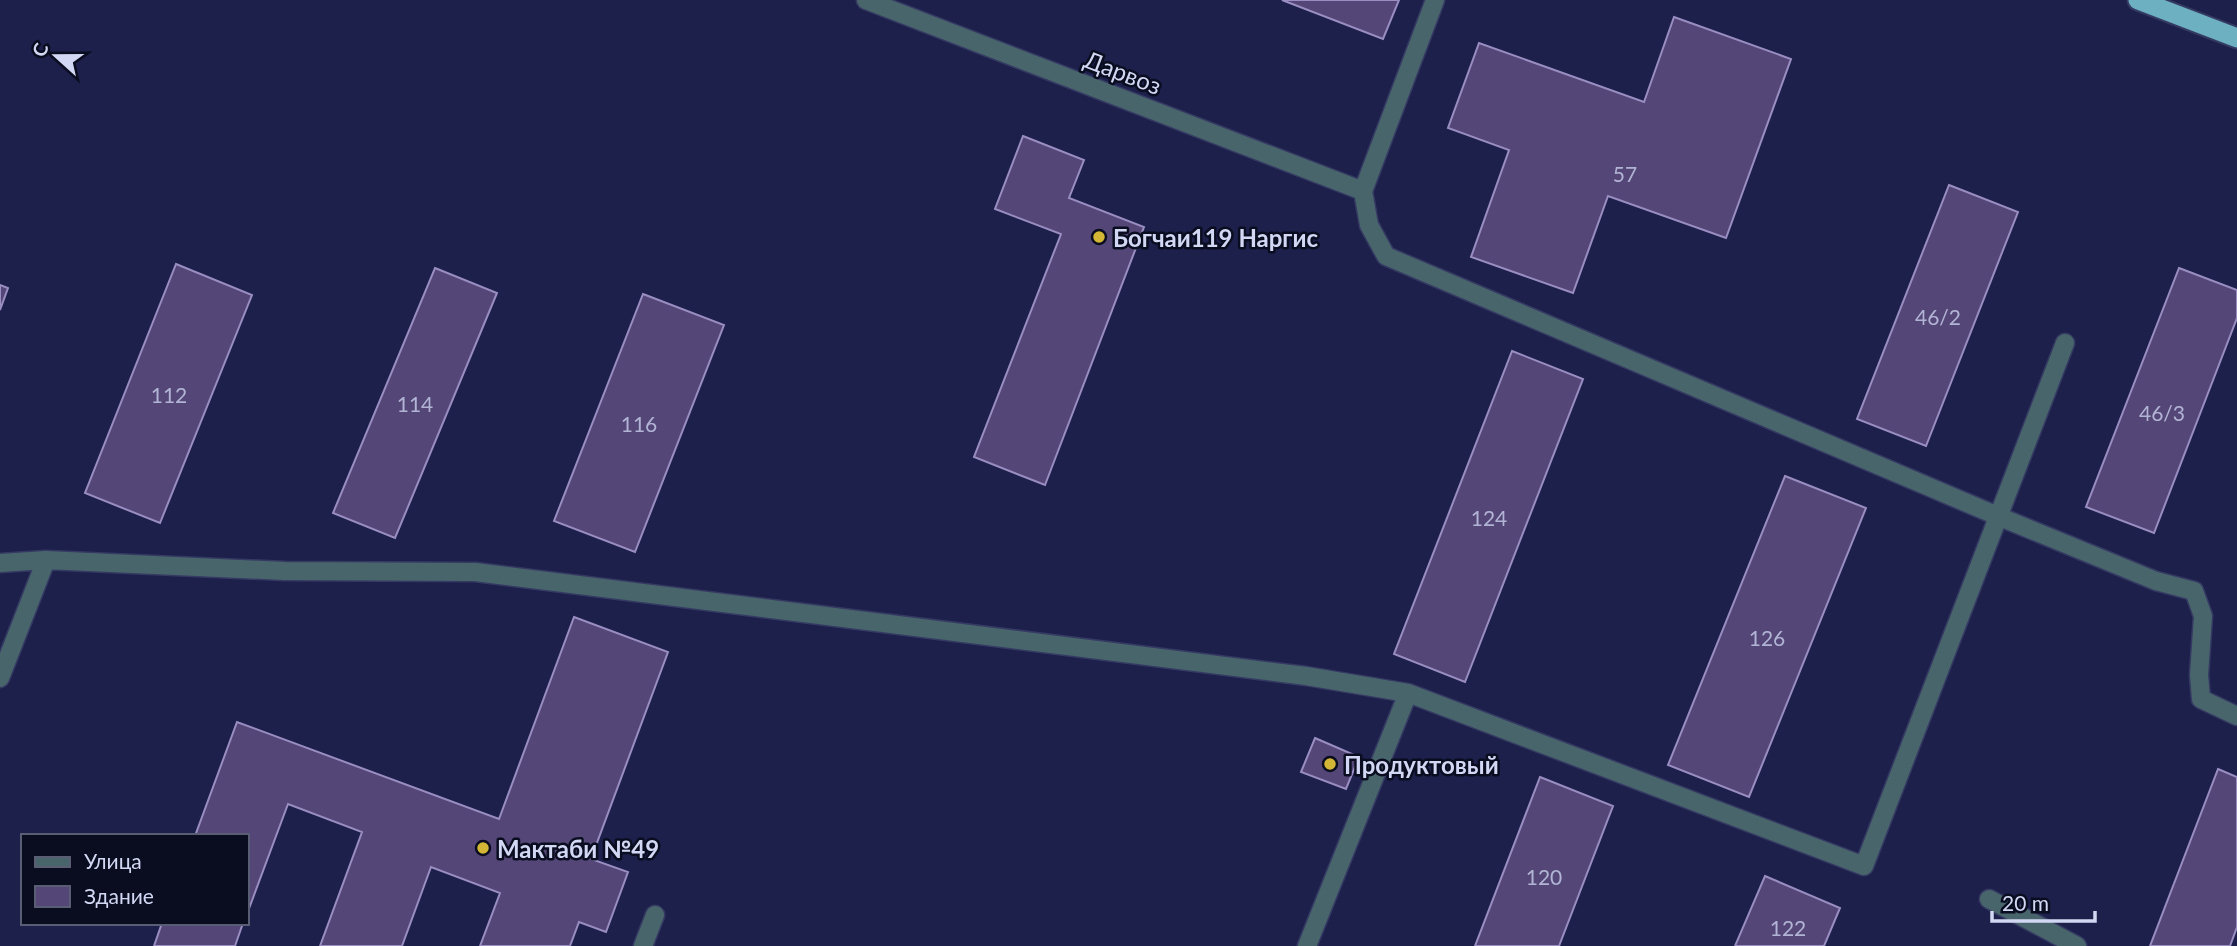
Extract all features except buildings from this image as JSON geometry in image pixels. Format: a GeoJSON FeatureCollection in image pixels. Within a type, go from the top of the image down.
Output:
{"type":"FeatureCollection","features":[{"type":"Feature","properties":{"kind":"highway"},"geometry":{"type":"LineString","coordinates":[[2138,0],[2237,38]]}},
{"type":"Feature","properties":{"kind":"street","name":"Дарвоз"},"geometry":{"type":"LineString","coordinates":[[866,0],[1363,191]]}},
{"type":"Feature","properties":{"kind":"street"},"geometry":{"type":"LineString","coordinates":[[1435,0],[1363,191],[1369,225],[1386,257],[2000,517],[2155,581],[2194,591],[2203,616],[2199,675],[2201,699],[2237,716]]}},
{"type":"Feature","properties":{"kind":"street"},"geometry":{"type":"LineString","coordinates":[[0,563],[46,560],[285,572],[475,572],[1266,670],[1408,693],[1864,866],[2065,342]]}},
{"type":"Feature","properties":{"kind":"street"},"geometry":{"type":"LineString","coordinates":[[0,678],[46,560]]}},
{"type":"Feature","properties":{"kind":"street"},"geometry":{"type":"LineString","coordinates":[[1307,946],[1408,693]]}},
{"type":"Feature","properties":{"kind":"street"},"geometry":{"type":"LineString","coordinates":[[1989,899],[2077,946]]}},
{"type":"Feature","properties":{"kind":"street"},"geometry":{"type":"LineString","coordinates":[[643,946],[655,915]]}},
{"type":"Feature","properties":{"kind":"place","name":"Богчаи119 Наргис"},"geometry":{"type":"Point","coordinates":[1099,237]}},
{"type":"Feature","properties":{"kind":"place","name":"Продуктовый"},"geometry":{"type":"Point","coordinates":[1330,764]}},
{"type":"Feature","properties":{"kind":"place","name":"Мактаби №49"},"geometry":{"type":"Point","coordinates":[483,848]}}]}
